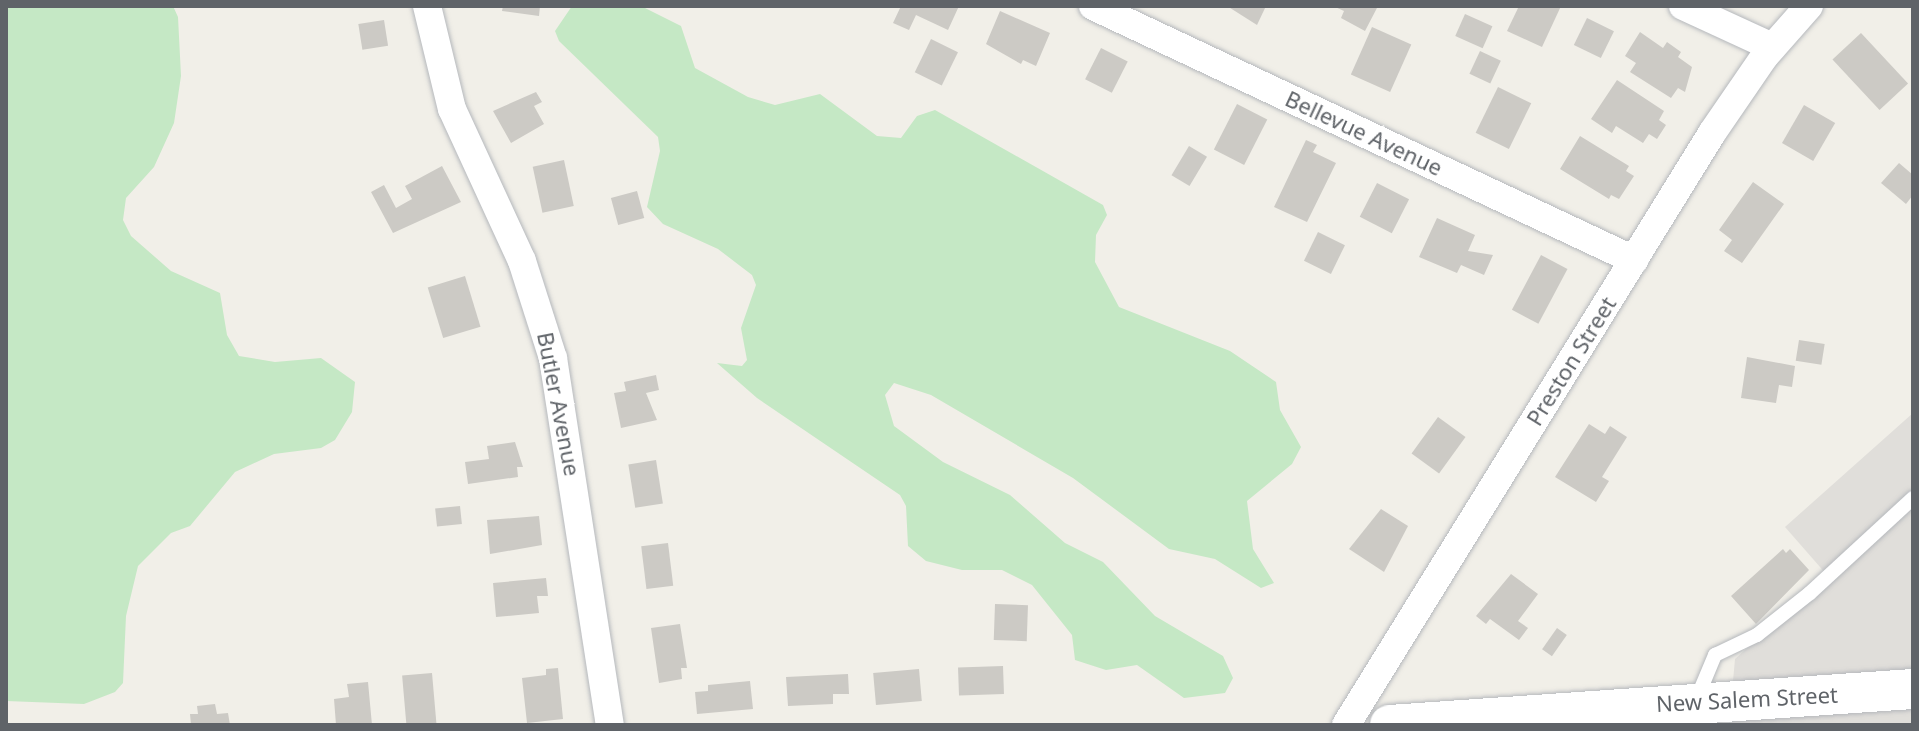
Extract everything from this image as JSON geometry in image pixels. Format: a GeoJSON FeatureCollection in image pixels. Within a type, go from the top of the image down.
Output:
{"type":"FeatureCollection","features":[{"type":"Feature","properties":{"kind":"street","name":"Butler Avenue"},"geometry":{"type":"LineString","coordinates":[[427,6],[448,98],[522,261],[553,358],[610,725]]}},
{"type":"Feature","properties":{"kind":"street","name":"Bellevue Avenue"},"geometry":{"type":"LineString","coordinates":[[1093,6],[1125,13],[1634,260]]}},
{"type":"Feature","properties":{"kind":"street"},"geometry":{"type":"LineString","coordinates":[[1683,6],[1772,47]]}},
{"type":"Feature","properties":{"kind":"street","name":"Preston Street"},"geometry":{"type":"LineString","coordinates":[[1346,725],[1634,260],[1772,47],[1809,6]]}},
{"type":"Feature","properties":{"kind":"street","name":"New Salem Street"},"geometry":{"type":"LineString","coordinates":[[1390,725],[1657,715],[1696,702],[1913,689]]}},
{"type":"Feature","properties":{"kind":"lane"},"geometry":{"type":"LineString","coordinates":[[1696,702],[1715,655],[1757,635],[1810,593],[1913,498]]}},
{"type":"Feature","properties":{"kind":"shaded area"},"geometry":{"type":"Polygon","coordinates":[[[1913,413],[1913,725],[1729,725],[1735,659],[1827,575],[1785,527],[1913,413]]]}},
{"type":"Feature","properties":{"kind":"green space"},"geometry":{"type":"Polygon","coordinates":[[[6,6],[173,6],[178,17],[181,76],[174,123],[154,167],[126,198],[123,220],[131,236],[171,271],[220,293],[227,335],[239,356],[275,362],[321,358],[355,382],[352,412],[335,440],[321,448],[274,454],[235,472],[190,526],[171,533],[138,566],[126,616],[123,683],[115,692],[84,704],[6,701],[6,6]]]}},
{"type":"Feature","properties":{"kind":"green space"},"geometry":{"type":"Polygon","coordinates":[[[572,6],[641,6],[681,26],[695,68],[748,97],[775,105],[820,94],[877,136],[901,138],[917,116],[935,110],[1103,205],[1107,215],[1096,235],[1095,262],[1119,307],[1230,351],[1276,382],[1280,410],[1301,447],[1292,464],[1247,501],[1253,549],[1274,583],[1261,588],[1215,559],[1169,549],[1073,478],[931,395],[894,383],[885,395],[894,426],[943,462],[1010,495],[1065,543],[1103,562],[1155,616],[1223,656],[1233,678],[1225,693],[1184,698],[1137,665],[1106,670],[1075,660],[1072,635],[1032,585],[1002,570],[962,570],[926,561],[908,546],[906,506],[900,495],[757,398],[717,363],[742,366],[747,360],[741,328],[756,285],[752,275],[718,249],[663,224],[647,207],[660,151],[658,137],[559,41],[555,31],[572,6]]]}},
{"type":"Feature","properties":{"kind":"building"},"geometry":{"type":"Polygon","coordinates":[[[503,6],[540,6],[539,16],[502,11],[503,6]]]}},
{"type":"Feature","properties":{"kind":"building"},"geometry":{"type":"Polygon","coordinates":[[[901,6],[959,6],[948,30],[916,15],[909,30],[893,23],[901,6]]]}},
{"type":"Feature","properties":{"kind":"building"},"geometry":{"type":"Polygon","coordinates":[[[1227,6],[1266,6],[1257,25],[1227,6]]]}},
{"type":"Feature","properties":{"kind":"building"},"geometry":{"type":"Polygon","coordinates":[[[1333,6],[1378,6],[1365,31],[1341,18],[1344,11],[1333,6]]]}},
{"type":"Feature","properties":{"kind":"building"},"geometry":{"type":"Polygon","coordinates":[[[1519,6],[1561,6],[1542,47],[1507,31],[1519,6]]]}},
{"type":"Feature","properties":{"kind":"building"},"geometry":{"type":"Polygon","coordinates":[[[1000,11],[1050,33],[1036,66],[1023,60],[1021,64],[986,44],[1000,11]]]}},
{"type":"Feature","properties":{"kind":"building"},"geometry":{"type":"Polygon","coordinates":[[[1465,14],[1492,26],[1483,48],[1455,36],[1465,14]]]}},
{"type":"Feature","properties":{"kind":"building"},"geometry":{"type":"Polygon","coordinates":[[[1587,18],[1614,31],[1601,58],[1574,45],[1587,18]]]}},
{"type":"Feature","properties":{"kind":"building"},"geometry":{"type":"Polygon","coordinates":[[[384,20],[388,46],[362,50],[358,24],[384,20]]]}},
{"type":"Feature","properties":{"kind":"building"},"geometry":{"type":"Polygon","coordinates":[[[1372,27],[1411,44],[1390,92],[1351,75],[1372,27]]]}},
{"type":"Feature","properties":{"kind":"building"},"geometry":{"type":"Polygon","coordinates":[[[1640,32],[1663,48],[1667,42],[1681,52],[1678,57],[1692,67],[1685,92],[1678,88],[1671,98],[1630,72],[1636,63],[1625,56],[1640,32]]]}},
{"type":"Feature","properties":{"kind":"building"},"geometry":{"type":"Polygon","coordinates":[[[1861,33],[1908,83],[1880,110],[1832,60],[1861,33]]]}},
{"type":"Feature","properties":{"kind":"building"},"geometry":{"type":"Polygon","coordinates":[[[931,39],[958,52],[942,85],[915,72],[931,39]]]}},
{"type":"Feature","properties":{"kind":"building"},"geometry":{"type":"Polygon","coordinates":[[[1101,48],[1128,62],[1112,93],[1085,79],[1101,48]]]}},
{"type":"Feature","properties":{"kind":"building"},"geometry":{"type":"Polygon","coordinates":[[[1480,51],[1501,61],[1490,83],[1469,74],[1480,51]]]}},
{"type":"Feature","properties":{"kind":"building"},"geometry":{"type":"Polygon","coordinates":[[[1617,80],[1664,111],[1659,120],[1666,125],[1657,139],[1649,134],[1643,143],[1616,126],[1612,133],[1591,119],[1617,80]]]}},
{"type":"Feature","properties":{"kind":"building"},"geometry":{"type":"Polygon","coordinates":[[[1498,87],[1531,103],[1509,149],[1476,133],[1498,87]]]}},
{"type":"Feature","properties":{"kind":"building"},"geometry":{"type":"Polygon","coordinates":[[[536,92],[542,102],[534,106],[544,124],[511,143],[493,111],[536,92]]]}},
{"type":"Feature","properties":{"kind":"building"},"geometry":{"type":"Polygon","coordinates":[[[1237,104],[1267,119],[1244,165],[1214,149],[1237,104]]]}},
{"type":"Feature","properties":{"kind":"building"},"geometry":{"type":"Polygon","coordinates":[[[1804,105],[1835,123],[1813,161],[1782,143],[1804,105]]]}},
{"type":"Feature","properties":{"kind":"building"},"geometry":{"type":"Polygon","coordinates":[[[1580,136],[1629,166],[1626,171],[1634,176],[1619,199],[1611,195],[1609,199],[1560,169],[1580,136]]]}},
{"type":"Feature","properties":{"kind":"building"},"geometry":{"type":"Polygon","coordinates":[[[1306,140],[1317,145],[1313,152],[1336,163],[1307,222],[1274,207],[1306,140]]]}},
{"type":"Feature","properties":{"kind":"building"},"geometry":{"type":"Polygon","coordinates":[[[1189,146],[1207,157],[1189,186],[1171,175],[1189,146]]]}},
{"type":"Feature","properties":{"kind":"building"},"geometry":{"type":"Polygon","coordinates":[[[564,160],[574,206],[542,213],[533,167],[564,160]]]}},
{"type":"Feature","properties":{"kind":"building"},"geometry":{"type":"Polygon","coordinates":[[[1899,163],[1913,175],[1913,195],[1906,204],[1881,183],[1899,163]]]}},
{"type":"Feature","properties":{"kind":"building"},"geometry":{"type":"Polygon","coordinates":[[[442,166],[461,202],[393,233],[371,192],[384,185],[396,208],[412,199],[405,186],[442,166]]]}},
{"type":"Feature","properties":{"kind":"building"},"geometry":{"type":"Polygon","coordinates":[[[1753,182],[1784,204],[1742,263],[1724,251],[1732,240],[1719,230],[1753,182]]]}},
{"type":"Feature","properties":{"kind":"building"},"geometry":{"type":"Polygon","coordinates":[[[1377,183],[1409,199],[1392,233],[1360,217],[1377,183]]]}},
{"type":"Feature","properties":{"kind":"building"},"geometry":{"type":"Polygon","coordinates":[[[637,191],[644,218],[618,225],[611,198],[637,191]]]}},
{"type":"Feature","properties":{"kind":"building"},"geometry":{"type":"Polygon","coordinates":[[[1437,218],[1475,235],[1468,251],[1493,255],[1484,275],[1461,265],[1457,273],[1419,257],[1437,218]]]}},
{"type":"Feature","properties":{"kind":"building"},"geometry":{"type":"Polygon","coordinates":[[[1318,232],[1345,245],[1331,274],[1304,261],[1318,232]]]}},
{"type":"Feature","properties":{"kind":"building"},"geometry":{"type":"Polygon","coordinates":[[[1541,255],[1567,269],[1538,324],[1512,310],[1541,255]]]}},
{"type":"Feature","properties":{"kind":"building"},"geometry":{"type":"Polygon","coordinates":[[[465,276],[480,327],[443,338],[428,287],[465,276]]]}},
{"type":"Feature","properties":{"kind":"building"},"geometry":{"type":"Polygon","coordinates":[[[1799,340],[1825,344],[1821,365],[1796,361],[1799,340]]]}},
{"type":"Feature","properties":{"kind":"building"},"geometry":{"type":"Polygon","coordinates":[[[1747,357],[1795,366],[1792,387],[1779,385],[1776,403],[1741,398],[1747,357]]]}},
{"type":"Feature","properties":{"kind":"building"},"geometry":{"type":"Polygon","coordinates":[[[656,375],[659,390],[646,393],[657,420],[621,428],[614,393],[626,391],[624,382],[656,375]]]}},
{"type":"Feature","properties":{"kind":"building"},"geometry":{"type":"Polygon","coordinates":[[[1438,417],[1466,437],[1439,473],[1412,453],[1438,417]]]}},
{"type":"Feature","properties":{"kind":"building"},"geometry":{"type":"Polygon","coordinates":[[[1589,424],[1605,434],[1610,426],[1627,437],[1602,477],[1609,481],[1596,502],[1555,477],[1589,424]]]}},
{"type":"Feature","properties":{"kind":"building"},"geometry":{"type":"Polygon","coordinates":[[[515,442],[523,467],[517,467],[518,477],[468,484],[465,462],[489,459],[487,446],[515,442]]]}},
{"type":"Feature","properties":{"kind":"building"},"geometry":{"type":"Polygon","coordinates":[[[656,460],[663,503],[635,508],[628,464],[656,460]]]}},
{"type":"Feature","properties":{"kind":"building"},"geometry":{"type":"Polygon","coordinates":[[[460,506],[462,524],[437,527],[435,509],[460,506]]]}},
{"type":"Feature","properties":{"kind":"building"},"geometry":{"type":"Polygon","coordinates":[[[1381,509],[1408,526],[1384,572],[1349,549],[1381,509]]]}},
{"type":"Feature","properties":{"kind":"building"},"geometry":{"type":"Polygon","coordinates":[[[539,516],[542,545],[490,554],[487,520],[539,516]]]}},
{"type":"Feature","properties":{"kind":"building"},"geometry":{"type":"Polygon","coordinates":[[[668,543],[673,586],[646,589],[641,546],[668,543]]]}},
{"type":"Feature","properties":{"kind":"building"},"geometry":{"type":"Polygon","coordinates":[[[1783,549],[1786,553],[1790,549],[1809,570],[1756,624],[1731,596],[1783,549]]]}},
{"type":"Feature","properties":{"kind":"building"},"geometry":{"type":"Polygon","coordinates":[[[1511,574],[1538,594],[1518,621],[1528,628],[1519,640],[1490,619],[1486,624],[1476,616],[1511,574]]]}},
{"type":"Feature","properties":{"kind":"building"},"geometry":{"type":"Polygon","coordinates":[[[546,578],[548,596],[537,596],[539,613],[496,617],[493,583],[546,578]]]}},
{"type":"Feature","properties":{"kind":"building"},"geometry":{"type":"Polygon","coordinates":[[[995,604],[1028,605],[1027,641],[994,640],[995,604]]]}},
{"type":"Feature","properties":{"kind":"building"},"geometry":{"type":"Polygon","coordinates":[[[680,624],[687,668],[681,668],[682,679],[659,683],[651,628],[680,624]]]}},
{"type":"Feature","properties":{"kind":"building"},"geometry":{"type":"Polygon","coordinates":[[[1557,628],[1567,635],[1552,656],[1542,649],[1557,628]]]}},
{"type":"Feature","properties":{"kind":"building"},"geometry":{"type":"Polygon","coordinates":[[[1003,666],[1004,694],[959,696],[958,668],[1003,666]]]}},
{"type":"Feature","properties":{"kind":"building"},"geometry":{"type":"Polygon","coordinates":[[[558,668],[563,719],[527,723],[522,678],[546,675],[546,669],[558,668]]]}},
{"type":"Feature","properties":{"kind":"building"},"geometry":{"type":"Polygon","coordinates":[[[919,669],[922,701],[876,705],[873,673],[919,669]]]}},
{"type":"Feature","properties":{"kind":"building"},"geometry":{"type":"Polygon","coordinates":[[[432,673],[437,725],[406,725],[402,676],[432,673]]]}},
{"type":"Feature","properties":{"kind":"building"},"geometry":{"type":"Polygon","coordinates":[[[848,674],[849,694],[833,694],[833,704],[788,706],[786,677],[848,674]]]}},
{"type":"Feature","properties":{"kind":"building"},"geometry":{"type":"Polygon","coordinates":[[[750,681],[753,709],[697,714],[695,692],[708,691],[708,685],[750,681]]]}},
{"type":"Feature","properties":{"kind":"building"},"geometry":{"type":"Polygon","coordinates":[[[368,682],[372,725],[336,725],[334,699],[349,697],[347,684],[368,682]]]}},
{"type":"Feature","properties":{"kind":"building"},"geometry":{"type":"Polygon","coordinates":[[[215,704],[217,714],[228,713],[230,725],[191,725],[190,714],[198,714],[197,706],[215,704]]]}}]}
